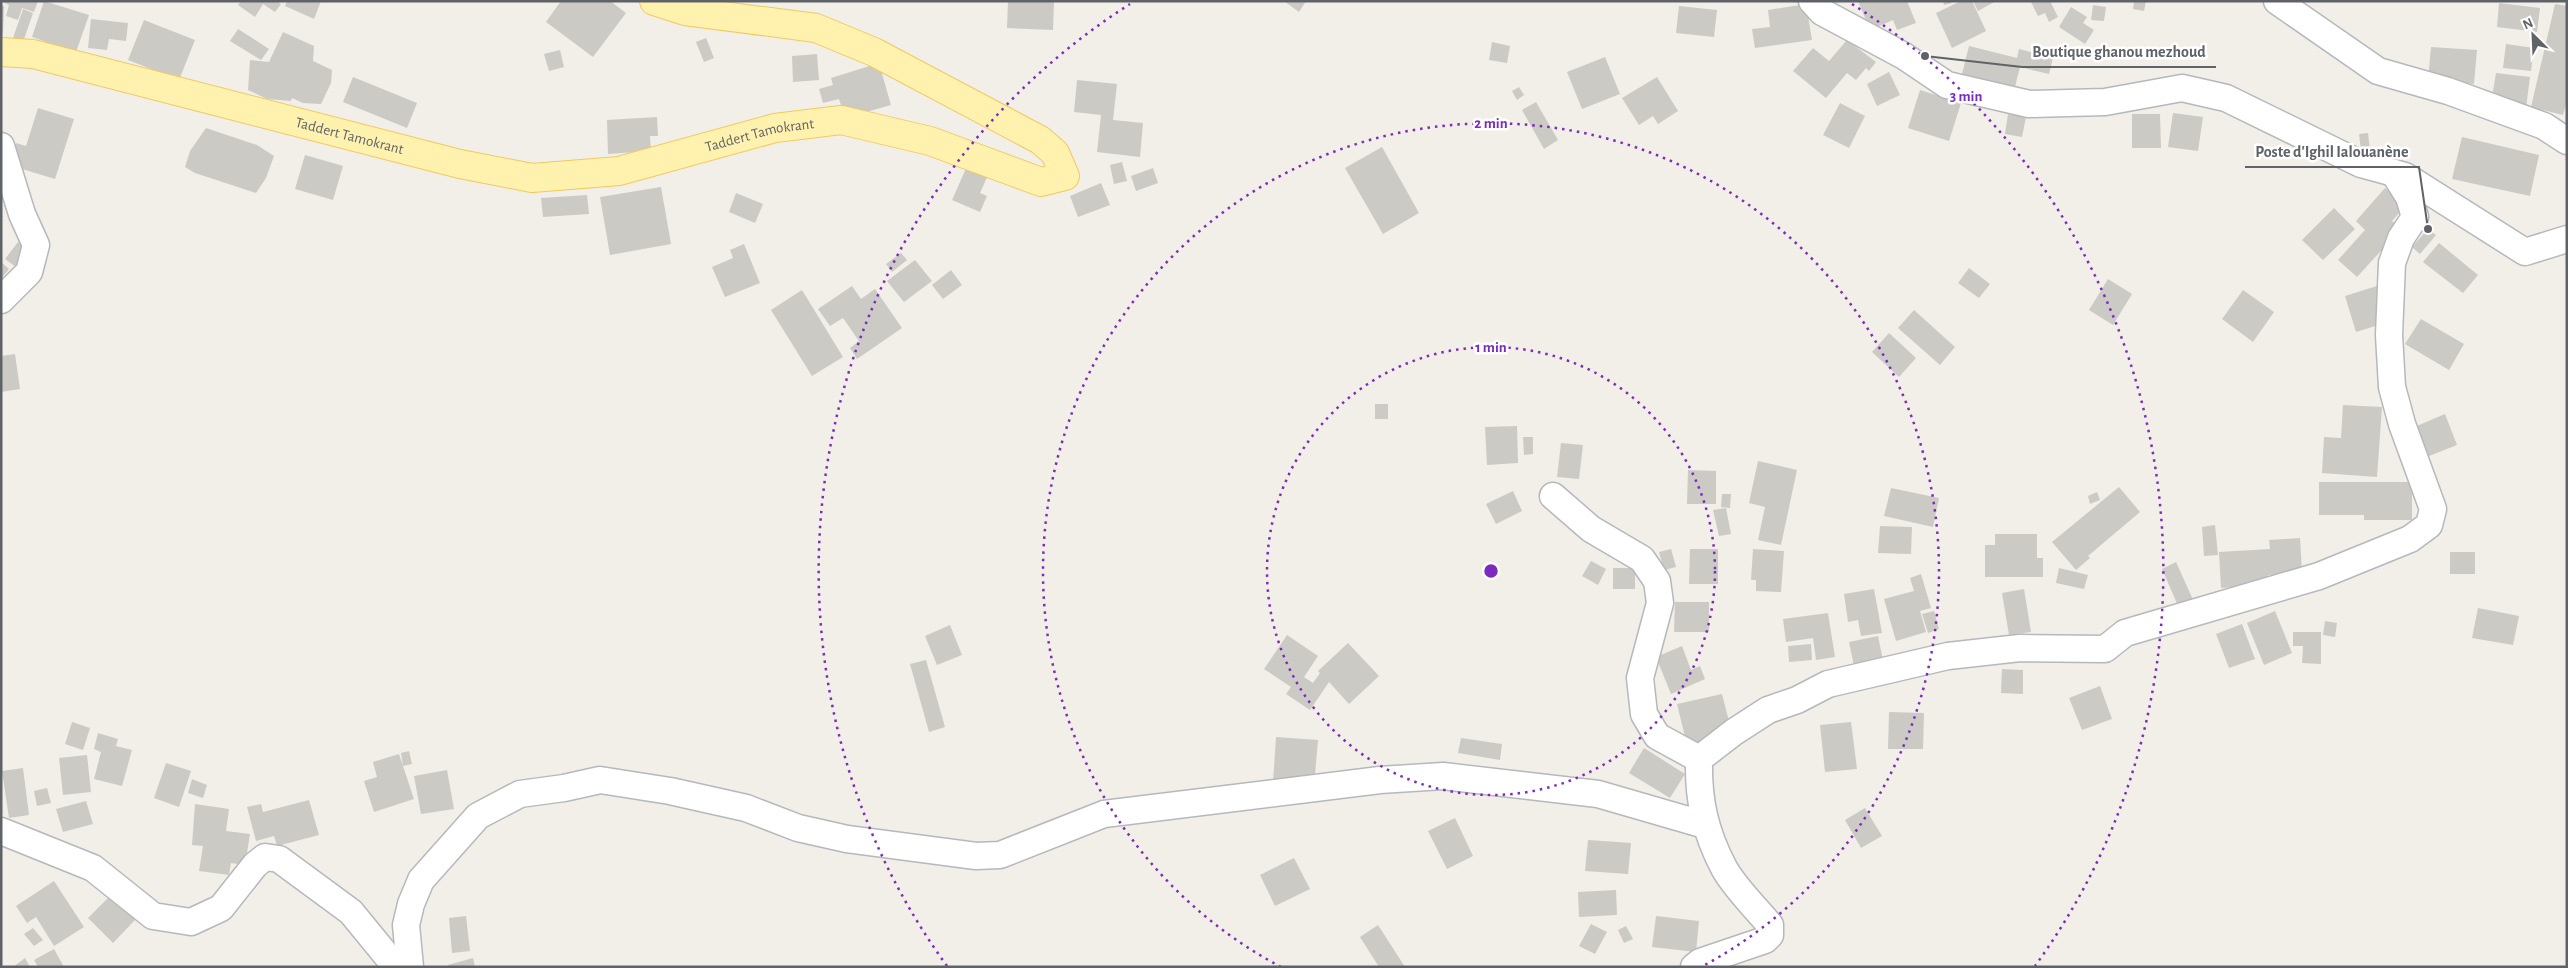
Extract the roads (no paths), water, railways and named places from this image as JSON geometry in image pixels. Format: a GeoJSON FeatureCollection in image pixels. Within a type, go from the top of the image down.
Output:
{"type":"FeatureCollection","features":[{"type":"Feature","properties":{"kind":"main road","name":"Taddert Tamokrant"},"geometry":{"type":"LineString","coordinates":[[1,52],[33,54],[460,164],[532,178],[619,171],[775,128],[841,120],[930,142],[1041,182],[1065,176],[1055,153],[1040,140],[874,52],[816,28],[738,10],[685,12],[654,1]]}},
{"type":"Feature","properties":{"kind":"street"},"geometry":{"type":"LineString","coordinates":[[1812,1],[1822,12],[1841,11],[1947,85],[2029,104],[2104,102],[2182,88],[2226,98],[2361,164],[2405,176],[2525,252],[2567,239]]}},
{"type":"Feature","properties":{"kind":"street"},"geometry":{"type":"LineString","coordinates":[[2277,1],[2378,71],[2448,91],[2544,126],[2567,141]]}},
{"type":"Feature","properties":{"kind":"street"},"geometry":{"type":"LineString","coordinates":[[1,146],[22,214],[36,245],[29,272],[1,300]]}},
{"type":"Feature","properties":{"kind":"street"},"geometry":{"type":"LineString","coordinates":[[1699,759],[1734,732],[1768,710],[1797,700],[1828,684],[1948,656],[2020,648],[2105,650],[2125,633],[2319,576],[2410,540],[2429,525],[2432,508],[2402,424],[2392,387],[2389,336],[2392,263],[2401,238],[2414,217],[2409,197],[2394,173]]}},
{"type":"Feature","properties":{"kind":"street"},"geometry":{"type":"LineString","coordinates":[[1553,496],[1591,529],[1642,559],[1657,581],[1660,603],[1640,678],[1644,714],[1657,736],[1699,759]]}},
{"type":"Feature","properties":{"kind":"street"},"geometry":{"type":"LineString","coordinates":[[1694,967],[1700,962],[1765,940],[1770,935],[1770,925],[1724,869],[1705,825],[1699,790],[1699,759]]}},
{"type":"Feature","properties":{"kind":"street"},"geometry":{"type":"LineString","coordinates":[[410,967],[406,925],[411,904],[421,880],[478,816],[520,794],[564,788],[600,780],[670,790],[746,808],[798,828],[848,839],[976,856],[1000,855],[1104,814],[1370,781],[1443,776],[1598,794],[1705,825]]}},
{"type":"Feature","properties":{"kind":"street"},"geometry":{"type":"LineString","coordinates":[[1,831],[93,868],[153,916],[191,922],[221,908],[255,865],[265,857],[279,859],[351,912],[396,967]]}},
{"type":"Feature","properties":{"kind":"place","name":"Boutique ghanou mezhoud"},"geometry":{"type":"Point","coordinates":[1925,56]}},
{"type":"Feature","properties":{"kind":"place","name":"Poste d'Ighil Ialouanène"},"geometry":{"type":"Point","coordinates":[2428,229]}}]}
